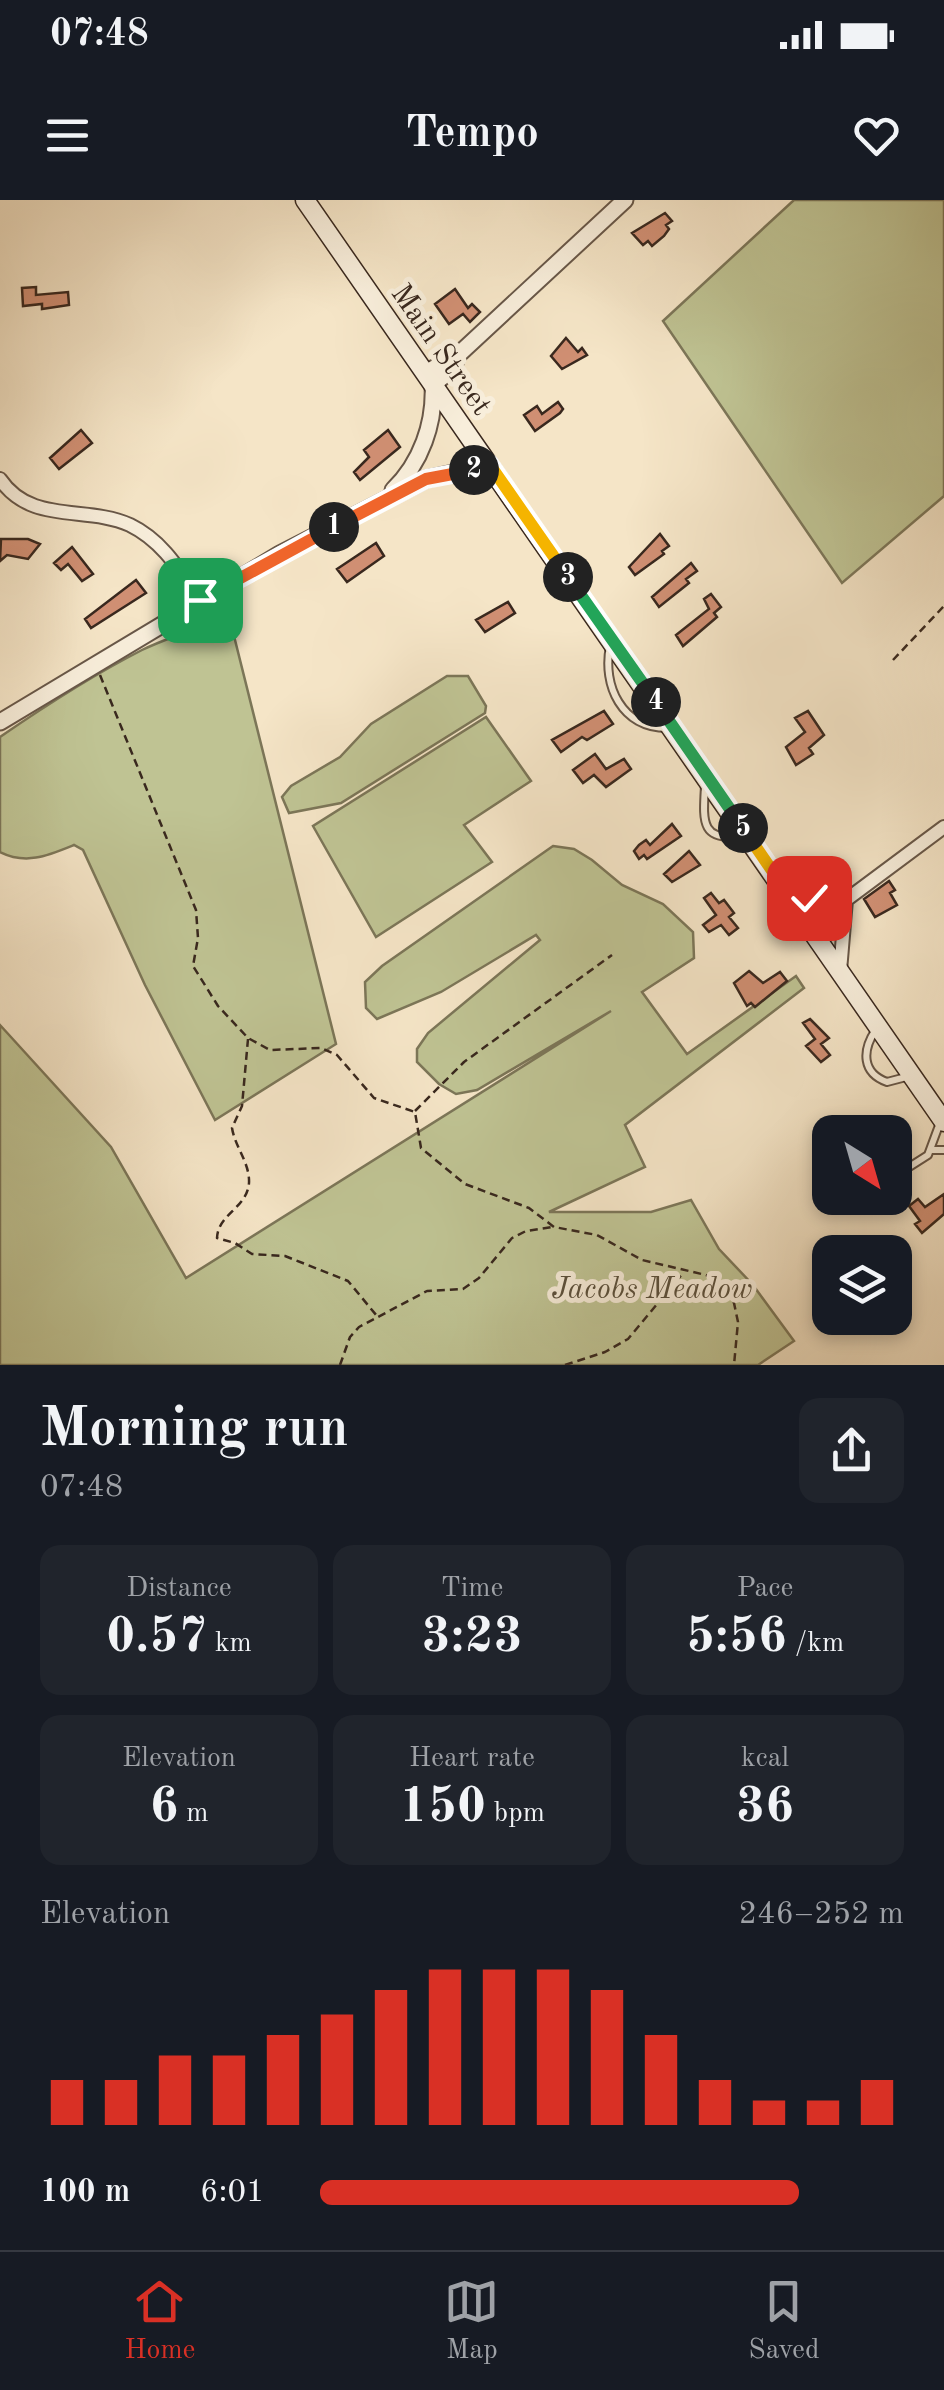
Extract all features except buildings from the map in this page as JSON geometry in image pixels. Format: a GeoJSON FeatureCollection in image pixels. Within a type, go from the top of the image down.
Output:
{"type":"FeatureCollection","features":[{"type":"Feature","properties":{"kind":"main road","name":"Main Street"},"geometry":{"type":"LineString","coordinates":[[305,200],[943,1120]]}},
{"type":"Feature","properties":{"kind":"street"},"geometry":{"type":"LineString","coordinates":[[375,506],[399,485],[418,456],[431,420],[429,379],[452,368],[458,354],[625,200]]}},
{"type":"Feature","properties":{"kind":"street"},"geometry":{"type":"LineString","coordinates":[[418,456],[445,473]]}},
{"type":"Feature","properties":{"kind":"street"},"geometry":{"type":"LineString","coordinates":[[0,722],[200,600],[375,506],[445,473],[490,465]]}},
{"type":"Feature","properties":{"kind":"street"},"geometry":{"type":"LineString","coordinates":[[0,479],[16,497],[35,507],[106,517],[140,530],[170,556],[200,600]]}},
{"type":"Feature","properties":{"kind":"street"},"geometry":{"type":"LineString","coordinates":[[788,894],[846,900],[944,827]]}},
{"type":"Feature","properties":{"kind":"street"},"geometry":{"type":"LineString","coordinates":[[840,971],[846,900]]}},
{"type":"Feature","properties":{"kind":"lane"},"geometry":{"type":"LineString","coordinates":[[612,640],[607,662],[609,679],[622,708],[648,727],[674,728]]}},
{"type":"Feature","properties":{"kind":"lane"},"geometry":{"type":"LineString","coordinates":[[706,775],[704,824],[709,832],[718,837],[747,835]]}},
{"type":"Feature","properties":{"kind":"lane"},"geometry":{"type":"LineString","coordinates":[[878,1026],[867,1044],[865,1059],[870,1070],[888,1082],[912,1075]]}},
{"type":"Feature","properties":{"kind":"lane"},"geometry":{"type":"LineString","coordinates":[[912,1164],[932,1150],[943,1120]]}},
{"type":"Feature","properties":{"kind":"lane"},"geometry":{"type":"LineString","coordinates":[[932,1150],[944,1150]]}},
{"type":"Feature","properties":{"kind":"path"},"geometry":{"type":"LineString","coordinates":[[893,660],[944,606]]}},
{"type":"Feature","properties":{"kind":"path"},"geometry":{"type":"LineString","coordinates":[[95,664],[196,910],[198,938],[193,966],[218,1006],[248,1038],[270,1050],[321,1048],[337,1055],[374,1098],[415,1112],[419,1120],[418,1139],[428,1155],[465,1184],[529,1208],[554,1227]]}},
{"type":"Feature","properties":{"kind":"path"},"geometry":{"type":"LineString","coordinates":[[415,1112],[464,1062],[530,1010],[612,954]]}},
{"type":"Feature","properties":{"kind":"path"},"geometry":{"type":"LineString","coordinates":[[248,1038],[242,1106],[232,1128],[250,1178],[243,1202],[219,1227],[216,1238],[235,1243],[252,1254],[285,1256],[348,1281],[378,1316]]}},
{"type":"Feature","properties":{"kind":"path"},"geometry":{"type":"LineString","coordinates":[[340,1365],[350,1338],[378,1316],[427,1292],[463,1289],[479,1278],[512,1238],[526,1231],[554,1227],[598,1234],[642,1260],[706,1275],[719,1283],[734,1303],[738,1322],[734,1365]]}},
{"type":"Feature","properties":{"kind":"path"},"geometry":{"type":"LineString","coordinates":[[565,1365],[628,1340],[684,1272]]}},
{"type":"Feature","properties":{"kind":"green space"},"geometry":{"type":"Polygon","coordinates":[[[794,200],[944,200],[944,496],[842,583],[663,321],[794,200]]]}},
{"type":"Feature","properties":{"kind":"green space"},"geometry":{"type":"Polygon","coordinates":[[[228,612],[336,1044],[215,1120],[145,985],[83,850],[74,845],[28,858],[0,852],[0,737],[124,660],[228,612]]]}},
{"type":"Feature","properties":{"kind":"green space"},"geometry":{"type":"Polygon","coordinates":[[[447,676],[468,676],[486,706],[485,713],[341,803],[289,813],[282,797],[291,786],[340,757],[371,724],[447,676]]]}},
{"type":"Feature","properties":{"kind":"green space"},"geometry":{"type":"Polygon","coordinates":[[[486,717],[531,781],[464,825],[492,862],[376,937],[313,826],[486,717]]]}},
{"type":"Feature","properties":{"kind":"green space","name":"Jacobs Meadow"},"geometry":{"type":"Polygon","coordinates":[[[553,846],[574,849],[592,860],[622,885],[663,904],[693,932],[694,958],[642,992],[687,1054],[796,976],[804,988],[625,1125],[645,1167],[549,1212],[651,1212],[691,1200],[719,1249],[753,1285],[794,1341],[758,1365],[0,1365],[0,1025],[111,1147],[186,1278],[611,1011],[477,1090],[456,1094],[439,1084],[417,1062],[417,1049],[428,1033],[540,940],[536,935],[441,992],[377,1019],[366,1008],[365,982],[382,966],[553,846]]]}},
{"type":"Feature","properties":{"kind":"route"},"geometry":{"type":"LineString","coordinates":[[200,600],[426,479],[490,465],[788,894],[809,898]]}}]}
